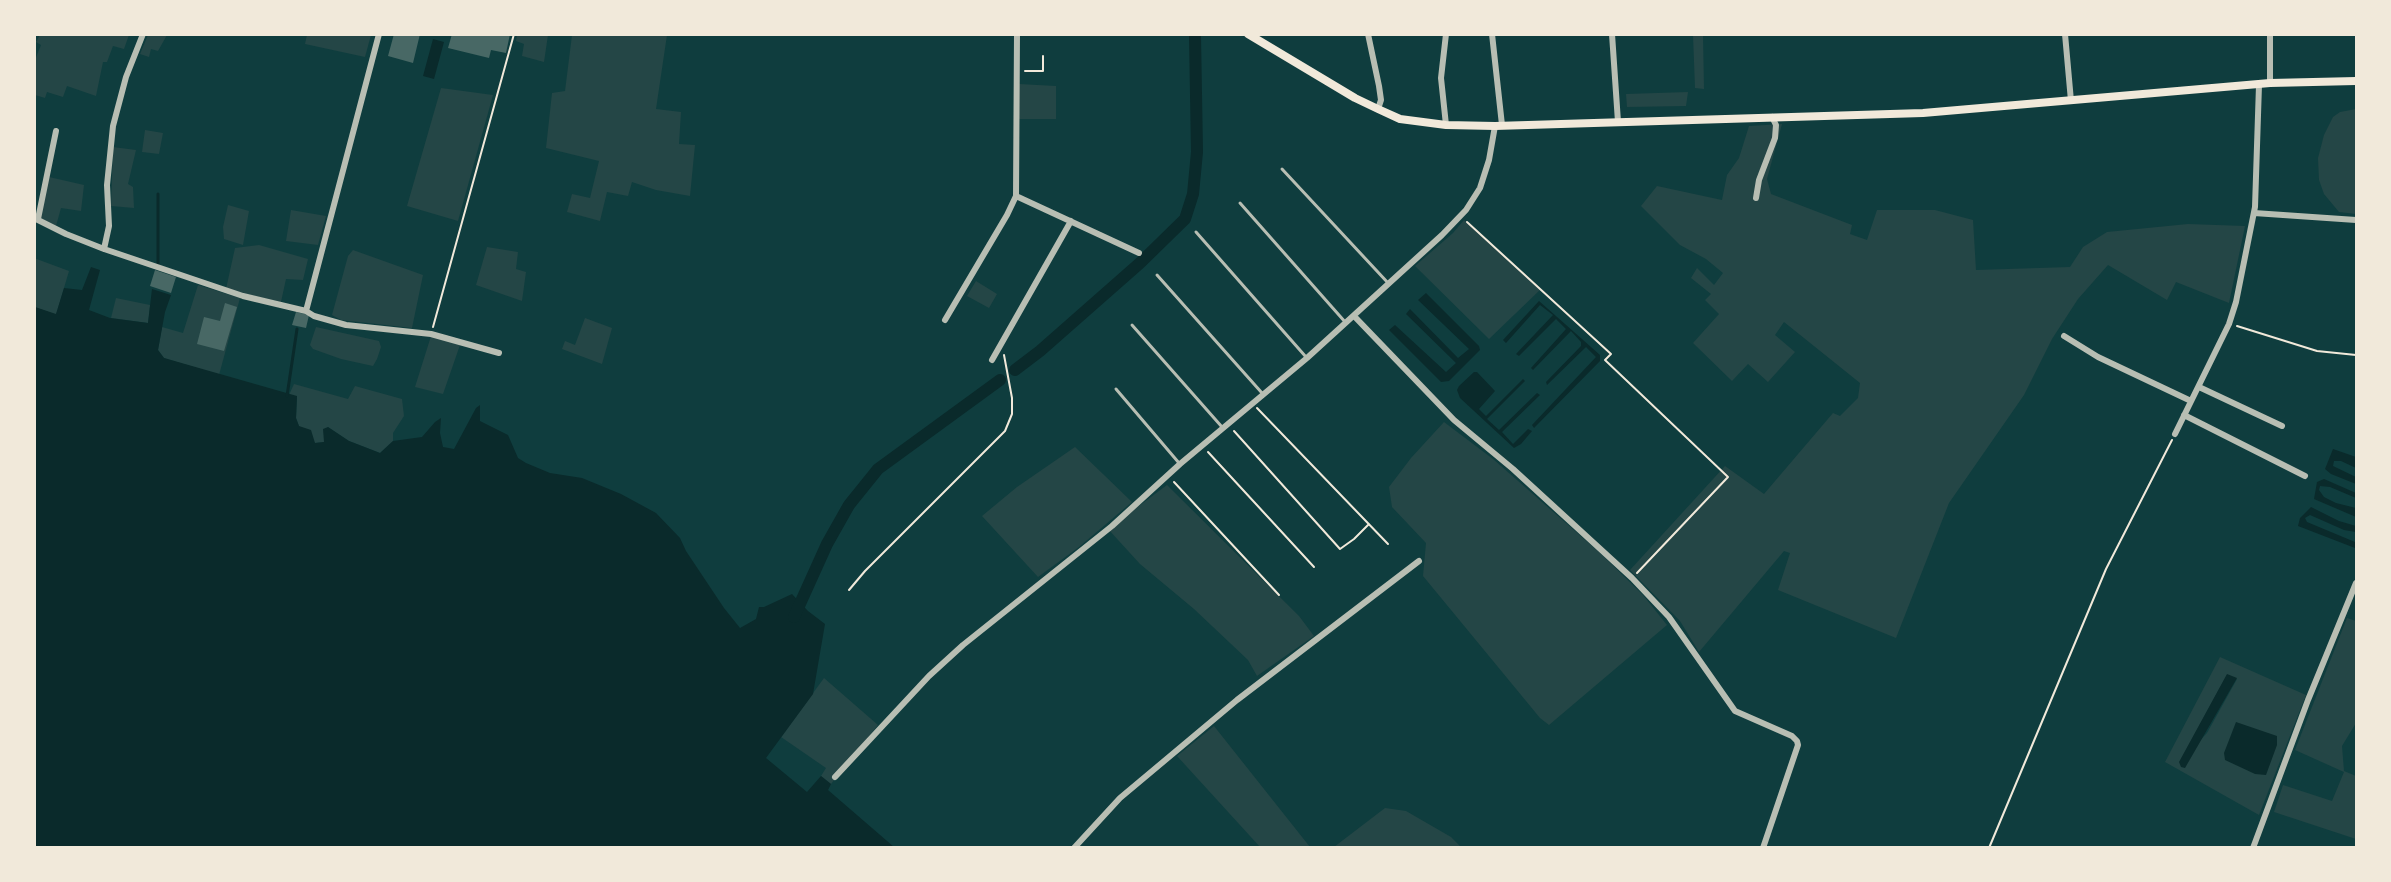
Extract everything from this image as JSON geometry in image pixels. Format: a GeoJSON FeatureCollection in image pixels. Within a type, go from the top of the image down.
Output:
{"type":"FeatureCollection","features":[{"type":"Feature","properties":{"kind":"main road"},"geometry":{"type":"LineString","coordinates":[[1248,34],[1355,98],[1378,109],[1400,119],[1446,125],[1923,113],[2270,83],[2356,81]]}},
{"type":"Feature","properties":{"kind":"street"},"geometry":{"type":"LineString","coordinates":[[104,249],[109,226],[107,185],[112,126],[126,77],[143,34]]}},
{"type":"Feature","properties":{"kind":"street"},"geometry":{"type":"LineString","coordinates":[[306,311],[379,34]]}},
{"type":"Feature","properties":{"kind":"street"},"geometry":{"type":"LineString","coordinates":[[945,320],[1016,196],[1017,34]]}},
{"type":"Feature","properties":{"kind":"street"},"geometry":{"type":"LineString","coordinates":[[1368,34],[1381,100],[1378,109]]}},
{"type":"Feature","properties":{"kind":"street"},"geometry":{"type":"LineString","coordinates":[[1446,34],[1441,78],[1446,125]]}},
{"type":"Feature","properties":{"kind":"street"},"geometry":{"type":"LineString","coordinates":[[835,777],[929,676],[963,645],[1112,526],[1180,464],[1307,358],[1460,216],[1480,188],[1498,125],[1492,34]]}},
{"type":"Feature","properties":{"kind":"street"},"geometry":{"type":"LineString","coordinates":[[1612,34],[1618,122]]}},
{"type":"Feature","properties":{"kind":"street"},"geometry":{"type":"LineString","coordinates":[[2065,34],[2071,101]]}},
{"type":"Feature","properties":{"kind":"street"},"geometry":{"type":"LineString","coordinates":[[2270,34],[2270,83]]}},
{"type":"Feature","properties":{"kind":"street"},"geometry":{"type":"LineString","coordinates":[[2175,434],[2229,324],[2245,263],[2254,213],[2259,85]]}},
{"type":"Feature","properties":{"kind":"street"},"geometry":{"type":"LineString","coordinates":[[1756,198],[1758,180],[1775,138],[1776,125],[1772,117]]}},
{"type":"Feature","properties":{"kind":"street"},"geometry":{"type":"LineString","coordinates":[[56,131],[36,219],[104,249],[243,296],[306,311],[314,316],[346,325],[431,334],[499,353]]}},
{"type":"Feature","properties":{"kind":"street"},"geometry":{"type":"LineString","coordinates":[[1016,196],[1139,253]]}},
{"type":"Feature","properties":{"kind":"street"},"geometry":{"type":"LineString","coordinates":[[2254,213],[2356,220]]}},
{"type":"Feature","properties":{"kind":"street"},"geometry":{"type":"LineString","coordinates":[[992,360],[1071,221]]}},
{"type":"Feature","properties":{"kind":"street"},"geometry":{"type":"LineString","coordinates":[[1354,316],[1454,420],[1513,469],[1632,578],[1669,617],[1735,711],[1792,735],[1797,741],[1798,745],[1763,848]]}},
{"type":"Feature","properties":{"kind":"street"},"geometry":{"type":"LineString","coordinates":[[2064,336],[2098,357],[2191,401]]}},
{"type":"Feature","properties":{"kind":"street"},"geometry":{"type":"LineString","coordinates":[[2199,387],[2282,426]]}},
{"type":"Feature","properties":{"kind":"street"},"geometry":{"type":"LineString","coordinates":[[2184,415],[2306,476]]}},
{"type":"Feature","properties":{"kind":"street"},"geometry":{"type":"LineString","coordinates":[[1074,848],[1120,798],[1238,700],[1419,561]]}},
{"type":"Feature","properties":{"kind":"street"},"geometry":{"type":"LineString","coordinates":[[2253,848],[2308,700],[2356,583]]}},
{"type":"Feature","properties":{"kind":"lane"},"geometry":{"type":"LineString","coordinates":[[1282,169],[1389,284]]}},
{"type":"Feature","properties":{"kind":"lane"},"geometry":{"type":"LineString","coordinates":[[1240,203],[1346,323]]}},
{"type":"Feature","properties":{"kind":"lane"},"geometry":{"type":"LineString","coordinates":[[1196,232],[1307,358]]}},
{"type":"Feature","properties":{"kind":"lane"},"geometry":{"type":"LineString","coordinates":[[1157,274],[1263,394]]}},
{"type":"Feature","properties":{"kind":"lane"},"geometry":{"type":"LineString","coordinates":[[1132,325],[1225,427]]}},
{"type":"Feature","properties":{"kind":"lane"},"geometry":{"type":"LineString","coordinates":[[1116,389],[1180,464]]}},
{"type":"Feature","properties":{"kind":"path"},"geometry":{"type":"LineString","coordinates":[[431,334],[514,34]]}},
{"type":"Feature","properties":{"kind":"path"},"geometry":{"type":"LineString","coordinates":[[1017,71],[1043,71],[1043,56]]}},
{"type":"Feature","properties":{"kind":"path"},"geometry":{"type":"LineString","coordinates":[[1460,216],[1611,354],[1605,360],[1728,477],[1632,578]]}},
{"type":"Feature","properties":{"kind":"path"},"geometry":{"type":"LineString","coordinates":[[2229,324],[2317,351],[2356,355]]}},
{"type":"Feature","properties":{"kind":"path"},"geometry":{"type":"LineString","coordinates":[[849,590],[865,571],[1005,431],[1012,414],[1012,398],[1001,344]]}},
{"type":"Feature","properties":{"kind":"path"},"geometry":{"type":"LineString","coordinates":[[1253,404],[1388,544]]}},
{"type":"Feature","properties":{"kind":"path"},"geometry":{"type":"LineString","coordinates":[[1225,427],[1340,549],[1369,524]]}},
{"type":"Feature","properties":{"kind":"path"},"geometry":{"type":"LineString","coordinates":[[1989,848],[2106,569],[2175,434]]}},
{"type":"Feature","properties":{"kind":"path"},"geometry":{"type":"LineString","coordinates":[[1202,446],[1314,567]]}},
{"type":"Feature","properties":{"kind":"path"},"geometry":{"type":"LineString","coordinates":[[1168,475],[1279,596]]}},
{"type":"Feature","properties":{"kind":"shaded area"},"geometry":{"type":"Polygon","coordinates":[[[40,34],[129,35],[124,49],[113,46],[107,62],[103,62],[96,96],[67,86],[63,97],[47,92],[45,98],[35,95],[35,60],[41,45],[36,42],[40,34]]]}},
{"type":"Feature","properties":{"kind":"shaded area"},"geometry":{"type":"Polygon","coordinates":[[[307,34],[371,35],[365,57],[305,44],[307,34]]]}},
{"type":"Feature","properties":{"kind":"shaded area"},"geometry":{"type":"Polygon","coordinates":[[[148,35],[167,35],[158,51],[151,49],[149,57],[140,54],[148,35]]]}},
{"type":"Feature","properties":{"kind":"shaded area"},"geometry":{"type":"Polygon","coordinates":[[[517,35],[548,35],[544,62],[522,56],[524,44],[516,41],[517,35]]]}},
{"type":"Feature","properties":{"kind":"shaded area"},"geometry":{"type":"Polygon","coordinates":[[[572,35],[667,35],[656,109],[681,112],[679,144],[695,145],[690,196],[656,190],[632,182],[628,196],[607,192],[600,221],[567,212],[572,194],[590,198],[599,161],[546,148],[552,93],[565,91],[572,35]]]}},
{"type":"Feature","properties":{"kind":"shaded area"},"geometry":{"type":"Polygon","coordinates":[[[1693,35],[1703,35],[1704,89],[1695,88],[1693,35]]]}},
{"type":"Feature","properties":{"kind":"shaded area"},"geometry":{"type":"Polygon","coordinates":[[[433,39],[444,42],[434,79],[423,76],[433,39]]]}},
{"type":"Feature","properties":{"kind":"shaded area"},"geometry":{"type":"Polygon","coordinates":[[[1019,84],[1056,86],[1056,119],[1019,119],[1019,84]]]}},
{"type":"Feature","properties":{"kind":"shaded area"},"geometry":{"type":"Polygon","coordinates":[[[441,88],[493,95],[458,221],[407,206],[441,88]]]}},
{"type":"Feature","properties":{"kind":"shaded area"},"geometry":{"type":"Polygon","coordinates":[[[1688,92],[1686,106],[1627,107],[1626,94],[1688,92]]]}},
{"type":"Feature","properties":{"kind":"shaded area"},"geometry":{"type":"Polygon","coordinates":[[[2356,109],[2356,214],[2339,212],[2324,194],[2319,180],[2318,158],[2324,135],[2333,117],[2340,112],[2356,109]]]}},
{"type":"Feature","properties":{"kind":"shaded area"},"geometry":{"type":"Polygon","coordinates":[[[1782,124],[1767,179],[1771,194],[1852,225],[1850,234],[1867,240],[1877,210],[1935,210],[1973,220],[1976,270],[2070,267],[2083,247],[2107,232],[2188,224],[2245,226],[2229,303],[2176,282],[2167,300],[2108,265],[2078,299],[2052,339],[2024,395],[1949,503],[1896,638],[1778,590],[1790,553],[1784,551],[1699,652],[1680,621],[1630,570],[1725,466],[1764,494],[1833,413],[1840,416],[1858,398],[1860,383],[1784,322],[1775,335],[1795,352],[1768,382],[1748,364],[1732,381],[1693,343],[1719,314],[1705,300],[1711,294],[1691,278],[1697,268],[1714,285],[1723,273],[1706,259],[1680,245],[1641,206],[1657,186],[1722,200],[1727,175],[1739,158],[1749,126],[1782,124]]]}},
{"type":"Feature","properties":{"kind":"shaded area"},"geometry":{"type":"Polygon","coordinates":[[[145,130],[163,133],[159,154],[142,152],[145,130]]]}},
{"type":"Feature","properties":{"kind":"shaded area"},"geometry":{"type":"Polygon","coordinates":[[[113,147],[136,150],[128,184],[133,187],[134,208],[111,206],[113,147]]]}},
{"type":"Feature","properties":{"kind":"shaded area"},"geometry":{"type":"Polygon","coordinates":[[[49,177],[84,185],[81,211],[61,208],[56,226],[40,218],[49,177]]]}},
{"type":"Feature","properties":{"kind":"shaded area"},"geometry":{"type":"Polygon","coordinates":[[[228,205],[249,211],[243,245],[224,239],[223,227],[228,205]]]}},
{"type":"Feature","properties":{"kind":"shaded area"},"geometry":{"type":"Polygon","coordinates":[[[291,210],[326,216],[318,245],[286,241],[291,210]]]}},
{"type":"Feature","properties":{"kind":"shaded area"},"geometry":{"type":"Polygon","coordinates":[[[1464,220],[1541,289],[1489,339],[1415,266],[1453,233],[1464,220]]]}},
{"type":"Feature","properties":{"kind":"shaded area"},"geometry":{"type":"Polygon","coordinates":[[[259,245],[308,259],[303,280],[286,279],[281,302],[226,289],[235,248],[259,245]]]}},
{"type":"Feature","properties":{"kind":"shaded area"},"geometry":{"type":"Polygon","coordinates":[[[487,247],[518,252],[516,269],[526,272],[522,301],[476,285],[487,247]]]}},
{"type":"Feature","properties":{"kind":"shaded area"},"geometry":{"type":"Polygon","coordinates":[[[353,250],[423,275],[412,328],[341,320],[332,315],[348,256],[353,250]]]}},
{"type":"Feature","properties":{"kind":"shaded area"},"geometry":{"type":"Polygon","coordinates":[[[34,258],[69,271],[56,315],[35,307],[34,258]]]}},
{"type":"Feature","properties":{"kind":"shaded area"},"geometry":{"type":"Polygon","coordinates":[[[91,267],[100,270],[89,310],[110,318],[148,323],[152,289],[171,295],[165,312],[158,350],[164,358],[297,396],[296,418],[299,426],[311,430],[315,443],[324,442],[323,429],[328,427],[349,441],[380,453],[393,441],[422,437],[441,418],[440,433],[443,447],[454,449],[476,408],[480,405],[480,421],[508,435],[518,458],[526,463],[550,473],[582,478],[621,494],[656,513],[680,538],[686,551],[724,608],[740,628],[756,619],[759,607],[764,607],[792,594],[808,611],[825,624],[813,694],[766,758],[807,792],[821,776],[831,784],[828,790],[894,847],[35,847],[35,307],[56,314],[64,288],[82,290],[91,267]]]}},
{"type":"Feature","properties":{"kind":"shaded area"},"geometry":{"type":"Polygon","coordinates":[[[976,281],[997,294],[989,308],[967,296],[976,281]]]}},
{"type":"Feature","properties":{"kind":"shaded area"},"geometry":{"type":"Polygon","coordinates":[[[198,285],[240,298],[219,375],[164,358],[158,350],[162,327],[183,333],[198,285]]]}},
{"type":"Feature","properties":{"kind":"shaded area"},"geometry":{"type":"Polygon","coordinates":[[[1426,293],[1479,346],[1480,350],[1449,381],[1441,382],[1389,330],[1395,325],[1446,372],[1456,363],[1406,314],[1410,309],[1458,358],[1469,349],[1418,300],[1426,293]]]}},
{"type":"Feature","properties":{"kind":"shaded area"},"geometry":{"type":"Polygon","coordinates":[[[116,298],[150,305],[148,323],[111,318],[116,298]]]}},
{"type":"Feature","properties":{"kind":"shaded area"},"geometry":{"type":"Polygon","coordinates":[[[1539,301],[1600,355],[1600,361],[1534,428],[1532,425],[1596,357],[1586,347],[1547,385],[1546,382],[1581,346],[1581,342],[1571,331],[1533,370],[1531,368],[1566,329],[1556,319],[1519,356],[1516,354],[1553,315],[1540,305],[1506,343],[1503,340],[1539,301]]]}},
{"type":"Feature","properties":{"kind":"shaded area"},"geometry":{"type":"Polygon","coordinates":[[[585,318],[612,328],[602,364],[562,349],[565,341],[575,345],[585,318]]]}},
{"type":"Feature","properties":{"kind":"shaded area"},"geometry":{"type":"Polygon","coordinates":[[[316,327],[379,341],[381,347],[373,366],[341,359],[313,349],[310,345],[316,327]]]}},
{"type":"Feature","properties":{"kind":"shaded area"},"geometry":{"type":"Polygon","coordinates":[[[431,336],[460,345],[443,394],[415,387],[431,336]]]}},
{"type":"Feature","properties":{"kind":"shaded area"},"geometry":{"type":"Polygon","coordinates":[[[1474,372],[1477,372],[1495,391],[1479,409],[1486,416],[1523,379],[1525,381],[1487,419],[1499,430],[1537,393],[1540,395],[1502,432],[1513,444],[1528,429],[1532,431],[1521,444],[1514,448],[1460,398],[1457,390],[1459,386],[1474,372]]]}},
{"type":"Feature","properties":{"kind":"shaded area"},"geometry":{"type":"Polygon","coordinates":[[[294,384],[348,399],[355,386],[402,399],[404,416],[393,433],[393,441],[380,453],[349,441],[328,427],[324,433],[324,442],[315,443],[299,426],[296,418],[297,397],[289,395],[294,384]]]}},
{"type":"Feature","properties":{"kind":"shaded area"},"geometry":{"type":"Polygon","coordinates":[[[1444,422],[1493,459],[1599,552],[1643,595],[1667,625],[1549,725],[1540,718],[1423,576],[1426,543],[1392,507],[1389,487],[1411,458],[1444,422]]]}},
{"type":"Feature","properties":{"kind":"shaded area"},"geometry":{"type":"Polygon","coordinates":[[[1075,447],[1132,502],[1079,547],[1038,577],[982,516],[1017,487],[1075,447]]]}},
{"type":"Feature","properties":{"kind":"shaded area"},"geometry":{"type":"Polygon","coordinates":[[[2333,449],[2356,457],[2356,468],[2341,461],[2334,461],[2333,466],[2356,477],[2356,484],[2331,474],[2325,469],[2333,449]]]}},
{"type":"Feature","properties":{"kind":"shaded area"},"geometry":{"type":"Polygon","coordinates":[[[2324,479],[2356,493],[2356,498],[2330,487],[2320,486],[2319,490],[2324,497],[2336,503],[2356,508],[2356,517],[2314,499],[2317,482],[2324,479]]]}},
{"type":"Feature","properties":{"kind":"shaded area"},"geometry":{"type":"Polygon","coordinates":[[[1167,485],[1299,616],[1314,636],[1257,676],[1248,660],[1194,609],[1140,564],[1108,529],[1167,485]]]}},
{"type":"Feature","properties":{"kind":"shaded area"},"geometry":{"type":"Polygon","coordinates":[[[2311,507],[2339,521],[2356,526],[2356,532],[2344,530],[2310,515],[2305,518],[2307,522],[2355,542],[2355,548],[2298,526],[2300,518],[2311,507]]]}},
{"type":"Feature","properties":{"kind":"shaded area"},"geometry":{"type":"Polygon","coordinates":[[[2347,618],[2356,621],[2356,723],[2342,746],[2344,771],[2356,776],[2356,839],[2274,812],[2283,785],[2332,801],[2344,772],[2295,750],[2347,618]]]}},
{"type":"Feature","properties":{"kind":"shaded area"},"geometry":{"type":"Polygon","coordinates":[[[2220,657],[2306,695],[2259,815],[2165,762],[2220,657]],[[2227,675],[2180,762],[2207,733],[2237,679],[2227,675]]]}},
{"type":"Feature","properties":{"kind":"shaded area"},"geometry":{"type":"Polygon","coordinates":[[[2227,674],[2237,678],[2185,768],[2181,767],[2179,762],[2227,674]]]}},
{"type":"Feature","properties":{"kind":"shaded area"},"geometry":{"type":"Polygon","coordinates":[[[824,678],[878,725],[831,784],[821,776],[826,768],[781,737],[824,678]]]}},
{"type":"Feature","properties":{"kind":"shaded area"},"geometry":{"type":"Polygon","coordinates":[[[2236,722],[2277,736],[2277,745],[2266,775],[2255,774],[2225,760],[2224,753],[2236,722]]]}},
{"type":"Feature","properties":{"kind":"shaded area"},"geometry":{"type":"Polygon","coordinates":[[[1214,726],[1310,847],[1260,847],[1177,756],[1214,726]]]}},
{"type":"Feature","properties":{"kind":"shaded area"},"geometry":{"type":"Polygon","coordinates":[[[1385,808],[1406,811],[1451,837],[1461,847],[1334,847],[1385,808]]]}},
{"type":"Feature","properties":{"kind":"building"},"geometry":{"type":"Polygon","coordinates":[[[394,34],[420,34],[413,63],[388,56],[394,34]]]}},
{"type":"Feature","properties":{"kind":"building"},"geometry":{"type":"Polygon","coordinates":[[[452,34],[510,34],[506,53],[491,50],[489,58],[448,48],[452,34]]]}},
{"type":"Feature","properties":{"kind":"building"},"geometry":{"type":"Polygon","coordinates":[[[155,270],[176,277],[171,293],[150,286],[155,270]]]}},
{"type":"Feature","properties":{"kind":"building"},"geometry":{"type":"Polygon","coordinates":[[[225,303],[237,307],[224,351],[197,344],[204,317],[220,321],[225,303]]]}},
{"type":"Feature","properties":{"kind":"building"},"geometry":{"type":"Polygon","coordinates":[[[296,312],[309,315],[306,328],[292,325],[296,312]]]}},
{"type":"Feature","properties":{"kind":"waterway"},"geometry":{"type":"LineString","coordinates":[[1015,370],[1040,351],[1140,263],[1185,219],[1193,194],[1197,152],[1195,36]]}},
{"type":"Feature","properties":{"kind":"waterway"},"geometry":{"type":"LineString","coordinates":[[158,194],[158,265]]}},
{"type":"Feature","properties":{"kind":"waterway"},"geometry":{"type":"LineString","coordinates":[[287,396],[297,329]]}},
{"type":"Feature","properties":{"kind":"waterway"},"geometry":{"type":"LineString","coordinates":[[794,617],[827,544],[849,505],[878,469],[1000,380]]}}]}
